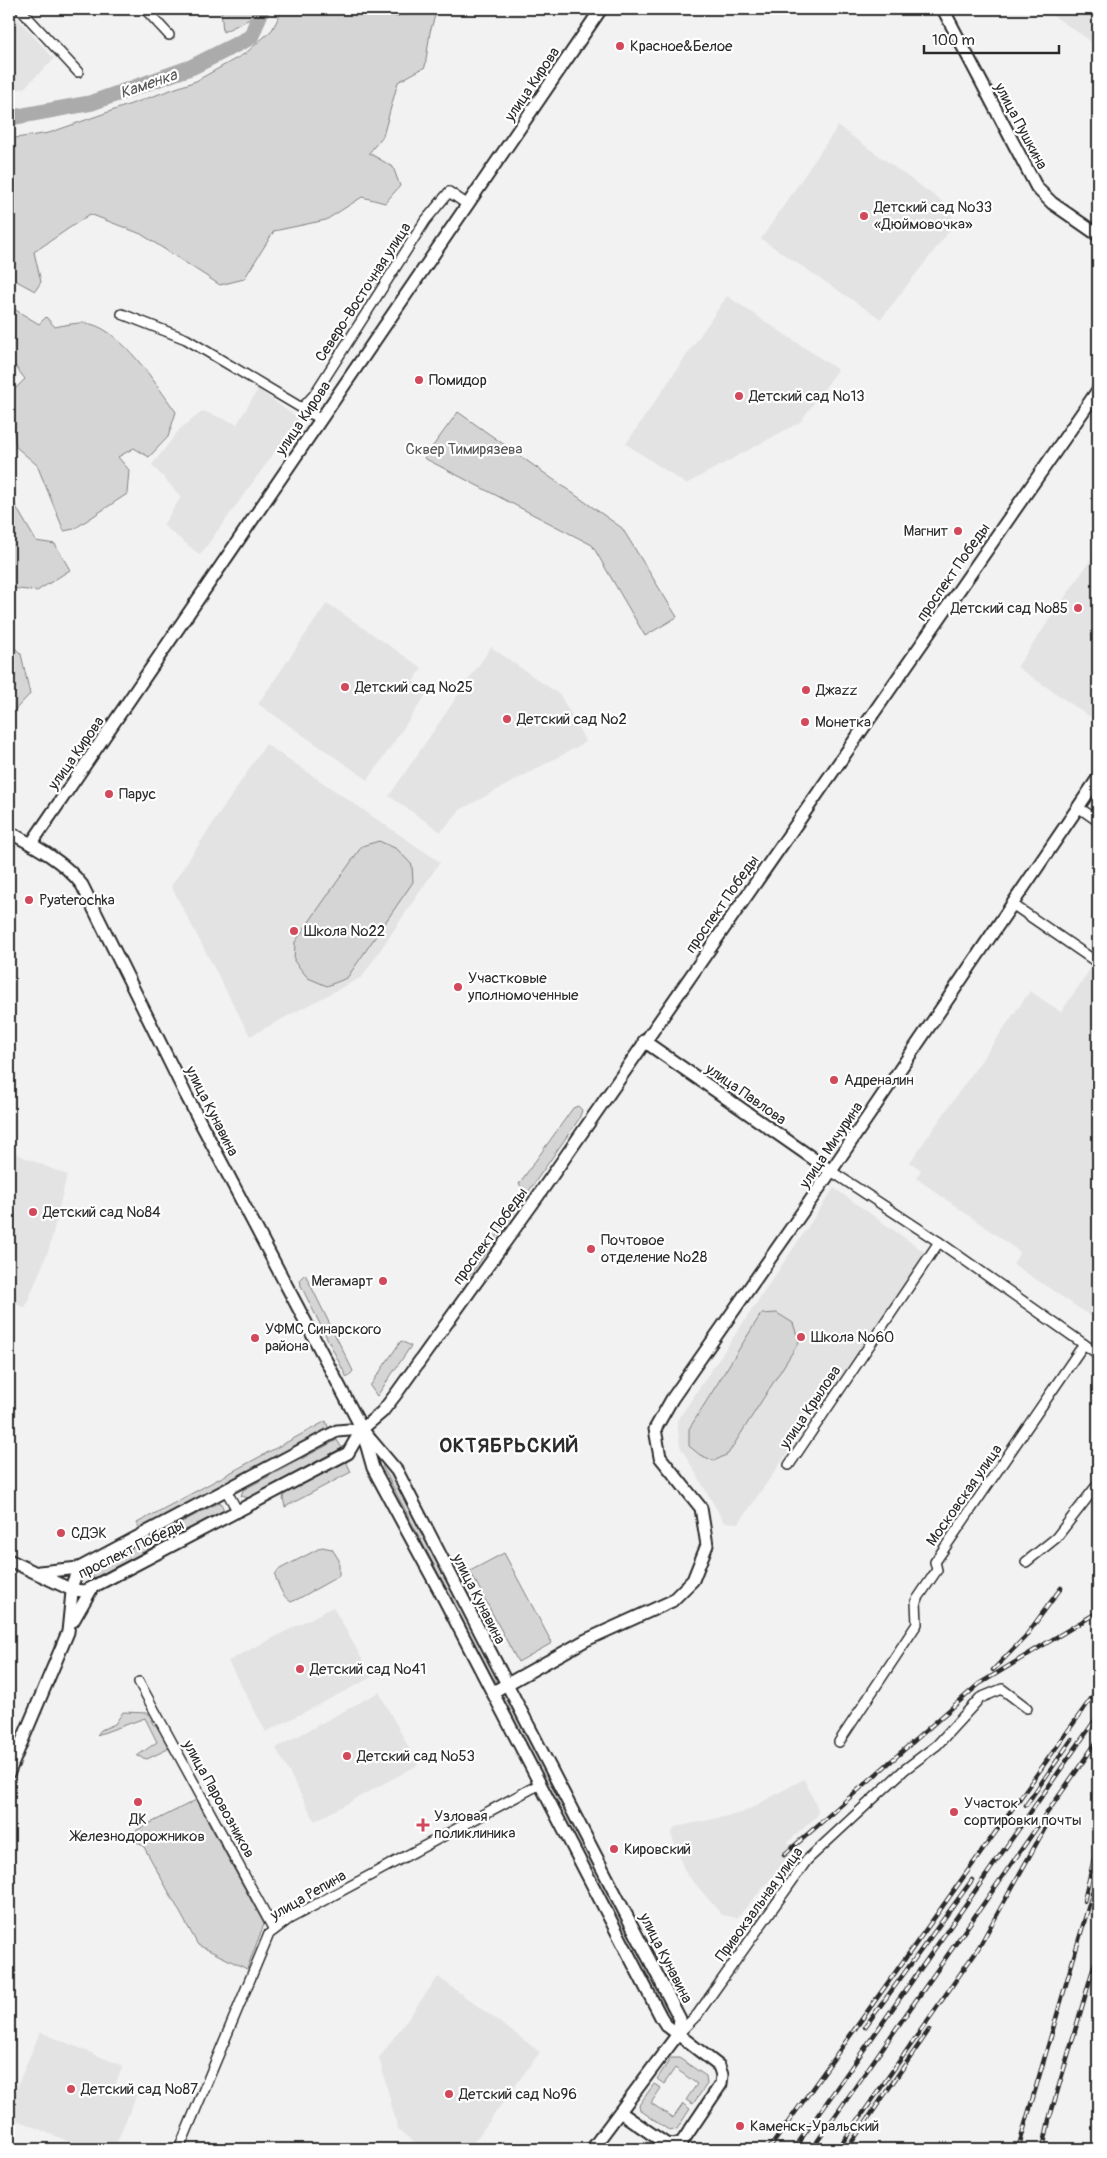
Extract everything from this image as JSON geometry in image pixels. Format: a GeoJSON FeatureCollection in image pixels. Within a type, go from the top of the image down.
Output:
{"type":"FeatureCollection","features":[{"type":"Feature","properties":{"kind":"street"},"geometry":{"type":"LineString","coordinates":[[20,9],[78,72]]}},
{"type":"Feature","properties":{"kind":"street"},"geometry":{"type":"LineString","coordinates":[[145,9],[169,35]]}},
{"type":"Feature","properties":{"kind":"street","name":"улица Кирова"},"geometry":{"type":"LineString","coordinates":[[31,844],[601,9]]}},
{"type":"Feature","properties":{"kind":"street","name":"улица Пушкина"},"geometry":{"type":"LineString","coordinates":[[943,9],[1037,188],[1052,203],[1098,235]]}},
{"type":"Feature","properties":{"kind":"street","name":"Северо-Восточная улица"},"geometry":{"type":"LineString","coordinates":[[302,408],[314,395],[426,221],[449,192],[468,205]]}},
{"type":"Feature","properties":{"kind":"street"},"geometry":{"type":"LineString","coordinates":[[122,314],[186,339],[320,419]]}},
{"type":"Feature","properties":{"kind":"street","name":"проспект Победы"},"geometry":{"type":"LineString","coordinates":[[9,1560],[72,1590],[85,1591],[348,1453],[362,1429],[382,1412],[396,1394],[538,1196],[1098,390]]}},
{"type":"Feature","properties":{"kind":"street","name":"улица Мичурина"},"geometry":{"type":"LineString","coordinates":[[506,1684],[586,1640],[672,1601],[693,1580],[707,1545],[701,1508],[660,1457],[655,1429],[672,1399],[831,1171],[1098,778]]}},
{"type":"Feature","properties":{"kind":"street"},"geometry":{"type":"LineString","coordinates":[[1078,807],[1098,821]]}},
{"type":"Feature","properties":{"kind":"street","name":"улица Кунавина"},"geometry":{"type":"LineString","coordinates":[[9,832],[31,844],[73,873],[82,885],[186,1095],[362,1429],[397,1471],[680,2019],[678,2034],[666,2025],[657,2010],[493,1692],[373,1468],[362,1429]]}},
{"type":"Feature","properties":{"kind":"street"},"geometry":{"type":"LineString","coordinates":[[1012,904],[1098,963]]}},
{"type":"Feature","properties":{"kind":"street","name":"улица Павлова"},"geometry":{"type":"LineString","coordinates":[[644,1041],[831,1171]]}},
{"type":"Feature","properties":{"kind":"street"},"geometry":{"type":"LineString","coordinates":[[831,1171],[939,1242],[1098,1354]]}},
{"type":"Feature","properties":{"kind":"street","name":"улица Крылова"},"geometry":{"type":"LineString","coordinates":[[789,1465],[939,1242]]}},
{"type":"Feature","properties":{"kind":"street","name":"Московская улица"},"geometry":{"type":"LineString","coordinates":[[838,1742],[917,1624],[916,1601],[937,1570],[935,1562],[1084,1344]]}},
{"type":"Feature","properties":{"kind":"street","name":"проспект Победы"},"geometry":{"type":"LineString","coordinates":[[37,1572],[60,1572],[79,1568],[336,1431],[362,1429]]}},
{"type":"Feature","properties":{"kind":"street"},"geometry":{"type":"LineString","coordinates":[[1026,1562],[1056,1538],[1098,1484]]}},
{"type":"Feature","properties":{"kind":"street"},"geometry":{"type":"LineString","coordinates":[[226,1490],[238,1512]]}},
{"type":"Feature","properties":{"kind":"street"},"geometry":{"type":"LineString","coordinates":[[68,1632],[72,1590],[79,1568]]}},
{"type":"Feature","properties":{"kind":"street"},"geometry":{"type":"LineString","coordinates":[[9,1772],[68,1632],[79,1608],[92,1588]]}},
{"type":"Feature","properties":{"kind":"street","name":"улица Паровозников"},"geometry":{"type":"LineString","coordinates":[[139,1682],[274,1930]]}},
{"type":"Feature","properties":{"kind":"street"},"geometry":{"type":"LineString","coordinates":[[493,1692],[506,1684]]}},
{"type":"Feature","properties":{"kind":"street","name":"Привокзальная улица"},"geometry":{"type":"LineString","coordinates":[[592,2149],[678,2034],[697,2015],[807,1860],[904,1770],[937,1744],[980,1698],[1002,1689],[1027,1708]]}},
{"type":"Feature","properties":{"kind":"street","name":"улица Репина"},"geometry":{"type":"LineString","coordinates":[[179,2149],[269,1934],[289,1919],[540,1784]]}},
{"type":"Feature","properties":{"kind":"street"},"geometry":{"type":"LineString","coordinates":[[620,2112],[666,2144],[675,2147],[682,2142],[721,2084],[722,2075],[719,2066],[678,2034]]}},
{"type":"Feature","properties":{"kind":"shaded area"},"geometry":{"type":"Polygon","coordinates":[[[9,9],[54,59],[24,88],[9,92],[9,9]]]}},
{"type":"Feature","properties":{"kind":"shaded area"},"geometry":{"type":"Polygon","coordinates":[[[1043,9],[1098,9],[1098,47],[1085,37],[1043,9]]]}},
{"type":"Feature","properties":{"kind":"shaded area","name":"Детский сад №33 «Дюймовочка»"},"geometry":{"type":"Polygon","coordinates":[[[838,126],[951,208],[954,225],[881,319],[761,239],[838,126]]]}},
{"type":"Feature","properties":{"kind":"shaded area","name":"Детский сад №13"},"geometry":{"type":"Polygon","coordinates":[[[727,296],[838,370],[800,422],[686,484],[626,444],[727,296]]]}},
{"type":"Feature","properties":{"kind":"shaded area"},"geometry":{"type":"Polygon","coordinates":[[[258,389],[299,419],[200,555],[163,525],[181,497],[152,465],[180,429],[203,411],[237,424],[258,389]]]}},
{"type":"Feature","properties":{"kind":"shaded area","name":"Детский сад №85"},"geometry":{"type":"Polygon","coordinates":[[[1098,549],[1098,722],[1017,667],[1098,549]]]}},
{"type":"Feature","properties":{"kind":"shaded area","name":"Детский сад №25"},"geometry":{"type":"Polygon","coordinates":[[[327,603],[422,668],[413,682],[428,692],[368,780],[258,704],[327,603]]]}},
{"type":"Feature","properties":{"kind":"shaded area","name":"Детский сад №2"},"geometry":{"type":"Polygon","coordinates":[[[491,647],[560,695],[586,742],[460,810],[441,832],[389,796],[491,647]]]}},
{"type":"Feature","properties":{"kind":"shaded area","name":"Школа №22"},"geometry":{"type":"Polygon","coordinates":[[[266,744],[440,862],[362,977],[250,1036],[171,886],[266,744]]]}},
{"type":"Feature","properties":{"kind":"shaded area"},"geometry":{"type":"Polygon","coordinates":[[[1091,968],[1098,973],[1098,1321],[1013,1264],[1020,1252],[916,1178],[921,1170],[910,1162],[1030,991],[1061,1012],[1091,968]]]}},
{"type":"Feature","properties":{"kind":"shaded area","name":"Детский сад №84"},"geometry":{"type":"Polygon","coordinates":[[[9,1151],[67,1175],[49,1249],[25,1308],[9,1301],[9,1151]]]}},
{"type":"Feature","properties":{"kind":"shaded area","name":"Школа №60"},"geometry":{"type":"Polygon","coordinates":[[[834,1188],[926,1253],[739,1523],[724,1522],[680,1446],[677,1421],[834,1188]]]}},
{"type":"Feature","properties":{"kind":"shaded area","name":"Детский сад №41"},"geometry":{"type":"Polygon","coordinates":[[[333,1607],[372,1677],[266,1732],[228,1661],[333,1607]]]}},
{"type":"Feature","properties":{"kind":"shaded area","name":"Детский сад №53"},"geometry":{"type":"Polygon","coordinates":[[[379,1692],[418,1765],[315,1821],[276,1748],[379,1692]]]}},
{"type":"Feature","properties":{"kind":"shaded area"},"geometry":{"type":"Polygon","coordinates":[[[804,1779],[818,1809],[817,1816],[788,1842],[796,1850],[737,1918],[722,1915],[685,1872],[671,1834],[675,1827],[742,1813],[804,1779]]]}},
{"type":"Feature","properties":{"kind":"shaded area","name":"Детский сад №96"},"geometry":{"type":"Polygon","coordinates":[[[438,1977],[540,2052],[469,2149],[424,2149],[398,2130],[379,2058],[438,1977]]]}},
{"type":"Feature","properties":{"kind":"shaded area","name":"Детский сад №87"},"geometry":{"type":"Polygon","coordinates":[[[40,2032],[123,2066],[115,2085],[137,2094],[114,2149],[87,2149],[9,2117],[9,2106],[40,2032]]]}},
{"type":"Feature","properties":{"kind":"green space"},"geometry":{"type":"Polygon","coordinates":[[[221,9],[256,9],[254,17],[223,32],[221,9]]]}},
{"type":"Feature","properties":{"kind":"green space"},"geometry":{"type":"Polygon","coordinates":[[[283,9],[385,9],[387,13],[398,17],[402,9],[437,9],[430,32],[425,67],[398,82],[383,136],[369,153],[393,167],[400,186],[385,203],[362,197],[326,220],[274,231],[244,279],[220,285],[141,234],[90,214],[34,252],[41,282],[35,291],[9,277],[9,139],[49,133],[196,81],[246,53],[272,30],[283,9]]]}},
{"type":"Feature","properties":{"kind":"green space"},"geometry":{"type":"Polygon","coordinates":[[[9,306],[39,324],[46,317],[55,327],[83,323],[96,326],[110,333],[136,358],[176,412],[168,437],[149,457],[134,448],[118,457],[129,470],[127,494],[74,529],[64,531],[37,465],[16,447],[9,395],[25,379],[9,358],[9,306]]]}},
{"type":"Feature","properties":{"kind":"green space","name":"Сквер Тимирязева"},"geometry":{"type":"Polygon","coordinates":[[[458,412],[622,528],[677,617],[645,636],[592,545],[424,458],[458,412]]]}},
{"type":"Feature","properties":{"kind":"green space"},"geometry":{"type":"Polygon","coordinates":[[[15,505],[36,541],[55,544],[70,570],[37,591],[9,588],[9,508],[15,505]]]}},
{"type":"Feature","properties":{"kind":"green space"},"geometry":{"type":"Polygon","coordinates":[[[9,642],[21,654],[30,694],[9,716],[9,642]]]}},
{"type":"Feature","properties":{"kind":"green space"},"geometry":{"type":"Polygon","coordinates":[[[379,841],[397,849],[412,865],[413,882],[347,978],[327,986],[308,978],[294,961],[295,942],[362,846],[379,841]]]}},
{"type":"Feature","properties":{"kind":"green space"},"geometry":{"type":"Polygon","coordinates":[[[578,1106],[582,1110],[579,1119],[471,1274],[467,1276],[467,1273],[525,1190],[519,1184],[573,1108],[578,1106]]]}},
{"type":"Feature","properties":{"kind":"green space"},"geometry":{"type":"Polygon","coordinates":[[[305,1274],[353,1371],[347,1378],[301,1286],[300,1279],[305,1274]]]}},
{"type":"Feature","properties":{"kind":"green space"},"geometry":{"type":"Polygon","coordinates":[[[777,1313],[793,1323],[799,1342],[728,1454],[714,1461],[700,1455],[689,1446],[689,1429],[761,1314],[777,1313]]]}},
{"type":"Feature","properties":{"kind":"green space"},"geometry":{"type":"Polygon","coordinates":[[[401,1341],[411,1346],[377,1396],[370,1386],[401,1341]]]}},
{"type":"Feature","properties":{"kind":"green space"},"geometry":{"type":"Polygon","coordinates":[[[326,1421],[329,1430],[141,1531],[137,1523],[326,1421]]]}},
{"type":"Feature","properties":{"kind":"green space"},"geometry":{"type":"Polygon","coordinates":[[[337,1440],[342,1448],[248,1498],[241,1496],[243,1490],[337,1440]]]}},
{"type":"Feature","properties":{"kind":"green space"},"geometry":{"type":"Polygon","coordinates":[[[346,1461],[351,1472],[285,1507],[283,1498],[285,1492],[346,1461]]]}},
{"type":"Feature","properties":{"kind":"green space"},"geometry":{"type":"Polygon","coordinates":[[[386,1464],[497,1677],[497,1681],[494,1680],[382,1466],[386,1464]]]}},
{"type":"Feature","properties":{"kind":"green space"},"geometry":{"type":"Polygon","coordinates":[[[220,1502],[224,1510],[94,1578],[90,1570],[220,1502]]]}},
{"type":"Feature","properties":{"kind":"green space"},"geometry":{"type":"Polygon","coordinates":[[[322,1547],[332,1549],[339,1560],[339,1576],[291,1602],[283,1593],[275,1575],[278,1570],[322,1547]]]}},
{"type":"Feature","properties":{"kind":"green space"},"geometry":{"type":"Polygon","coordinates":[[[504,1553],[552,1643],[518,1662],[470,1571],[504,1553]]]}},
{"type":"Feature","properties":{"kind":"green space"},"geometry":{"type":"Polygon","coordinates":[[[506,1692],[668,2009],[664,2011],[502,1695],[506,1692]]]}},
{"type":"Feature","properties":{"kind":"green space"},"geometry":{"type":"Polygon","coordinates":[[[123,1712],[148,1713],[153,1724],[159,1727],[170,1748],[147,1759],[137,1756],[157,1742],[145,1718],[97,1735],[101,1730],[115,1724],[123,1712]]]}},
{"type":"Feature","properties":{"kind":"green space"},"geometry":{"type":"Polygon","coordinates":[[[196,1800],[264,1924],[247,1969],[198,1945],[144,1847],[127,1835],[196,1800]]]}},
{"type":"Feature","properties":{"kind":"green space"},"geometry":{"type":"Polygon","coordinates":[[[671,2058],[679,2058],[706,2076],[707,2084],[693,2104],[686,2100],[697,2084],[675,2068],[664,2084],[657,2079],[671,2058]]]}},
{"type":"Feature","properties":{"kind":"green space"},"geometry":{"type":"Polygon","coordinates":[[[654,2084],[661,2088],[651,2103],[673,2118],[683,2104],[690,2109],[677,2129],[670,2131],[640,2110],[639,2105],[654,2084]]]}},
{"type":"Feature","properties":{"kind":"waterway","name":"Каменка"},"geometry":{"type":"LineString","coordinates":[[9,118],[91,103],[192,67],[251,37],[262,9]]}},
{"type":"Feature","properties":{"kind":"railway"},"geometry":{"type":"LineString","coordinates":[[993,1670],[1025,1637],[1061,1588]]}},
{"type":"Feature","properties":{"kind":"railway"},"geometry":{"type":"LineString","coordinates":[[784,1855],[979,1684],[1098,1612]]}},
{"type":"Feature","properties":{"kind":"railway"},"geometry":{"type":"LineString","coordinates":[[769,2149],[1098,1689]]}},
{"type":"Feature","properties":{"kind":"railway"},"geometry":{"type":"LineString","coordinates":[[794,2149],[1098,1716]]}},
{"type":"Feature","properties":{"kind":"railway"},"geometry":{"type":"LineString","coordinates":[[1026,1805],[1072,1739]]}},
{"type":"Feature","properties":{"kind":"railway"},"geometry":{"type":"LineString","coordinates":[[812,2149],[1098,1740]]}},
{"type":"Feature","properties":{"kind":"railway"},"geometry":{"type":"LineString","coordinates":[[838,2149],[979,1947],[1045,1828]]}},
{"type":"Feature","properties":{"kind":"railway"},"geometry":{"type":"LineString","coordinates":[[1084,1901],[1098,1842]]}},
{"type":"Feature","properties":{"kind":"railway"},"geometry":{"type":"LineString","coordinates":[[1018,2149],[1098,1874]]}},
{"type":"Feature","properties":{"kind":"railway"},"geometry":{"type":"LineString","coordinates":[[865,2027],[972,1880]]}},
{"type":"Feature","properties":{"kind":"railway"},"geometry":{"type":"LineString","coordinates":[[1043,2149],[1049,2120],[1098,1952]]}},
{"type":"Feature","properties":{"kind":"railway"},"geometry":{"type":"LineString","coordinates":[[847,2149],[929,2030]]}},
{"type":"Feature","properties":{"kind":"place","name":"Красное&Белое"},"geometry":{"type":"Point","coordinates":[620,46]}},
{"type":"Feature","properties":{"kind":"place","name":"Детский сад №33 «Дюймовочка»"},"geometry":{"type":"Point","coordinates":[864,216]}},
{"type":"Feature","properties":{"kind":"place","name":"Помидор"},"geometry":{"type":"Point","coordinates":[419,380]}},
{"type":"Feature","properties":{"kind":"place","name":"Детский сад №13"},"geometry":{"type":"Point","coordinates":[739,396]}},
{"type":"Feature","properties":{"kind":"place","name":"Магнит"},"geometry":{"type":"Point","coordinates":[958,531]}},
{"type":"Feature","properties":{"kind":"place","name":"Детский сад №85"},"geometry":{"type":"Point","coordinates":[1078,608]}},
{"type":"Feature","properties":{"kind":"place","name":"Детский сад №25"},"geometry":{"type":"Point","coordinates":[345,687]}},
{"type":"Feature","properties":{"kind":"place","name":"Джаzz"},"geometry":{"type":"Point","coordinates":[806,690]}},
{"type":"Feature","properties":{"kind":"place","name":"Детский сад №2"},"geometry":{"type":"Point","coordinates":[507,719]}},
{"type":"Feature","properties":{"kind":"place","name":"Монетка"},"geometry":{"type":"Point","coordinates":[805,722]}},
{"type":"Feature","properties":{"kind":"place","name":"Парус"},"geometry":{"type":"Point","coordinates":[109,794]}},
{"type":"Feature","properties":{"kind":"place","name":"Pyaterochka"},"geometry":{"type":"Point","coordinates":[29,900]}},
{"type":"Feature","properties":{"kind":"place","name":"Школа №22"},"geometry":{"type":"Point","coordinates":[294,931]}},
{"type":"Feature","properties":{"kind":"place","name":"Участковые уполномоченные"},"geometry":{"type":"Point","coordinates":[458,987]}},
{"type":"Feature","properties":{"kind":"place","name":"Адреналин"},"geometry":{"type":"Point","coordinates":[834,1080]}},
{"type":"Feature","properties":{"kind":"place","name":"Детский сад №84"},"geometry":{"type":"Point","coordinates":[33,1212]}},
{"type":"Feature","properties":{"kind":"place","name":"Почтовое отделение №28"},"geometry":{"type":"Point","coordinates":[591,1249]}},
{"type":"Feature","properties":{"kind":"place","name":"Мегамарт"},"geometry":{"type":"Point","coordinates":[383,1281]}},
{"type":"Feature","properties":{"kind":"place","name":"Школа №60"},"geometry":{"type":"Point","coordinates":[801,1337]}},
{"type":"Feature","properties":{"kind":"place","name":"УФМС Синарского района"},"geometry":{"type":"Point","coordinates":[255,1338]}},
{"type":"Feature","properties":{"kind":"place","name":"СДЭК"},"geometry":{"type":"Point","coordinates":[61,1533]}},
{"type":"Feature","properties":{"kind":"place","name":"Детский сад №41"},"geometry":{"type":"Point","coordinates":[300,1669]}},
{"type":"Feature","properties":{"kind":"place","name":"Детский сад №53"},"geometry":{"type":"Point","coordinates":[347,1756]}},
{"type":"Feature","properties":{"kind":"place","name":"ДК Железнодорожников"},"geometry":{"type":"Point","coordinates":[138,1802]}},
{"type":"Feature","properties":{"kind":"place","name":"Участок сортировки почты"},"geometry":{"type":"Point","coordinates":[954,1812]}},
{"type":"Feature","properties":{"kind":"place","name":"Узловая поликлиника"},"geometry":{"type":"Point","coordinates":[423,1825]}},
{"type":"Feature","properties":{"kind":"place","name":"Кировский"},"geometry":{"type":"Point","coordinates":[614,1849]}},
{"type":"Feature","properties":{"kind":"place","name":"Детский сад №87"},"geometry":{"type":"Point","coordinates":[71,2089]}},
{"type":"Feature","properties":{"kind":"place","name":"Детский сад №96"},"geometry":{"type":"Point","coordinates":[449,2094]}},
{"type":"Feature","properties":{"kind":"place","name":"Каменск-Уральский"},"geometry":{"type":"Point","coordinates":[740,2126]}},
{"type":"Feature","properties":{"kind":"district","name":"ОКТЯБРЬСКИЙ"},"geometry":{"type":"Point","coordinates":[509,1445]}}]}
